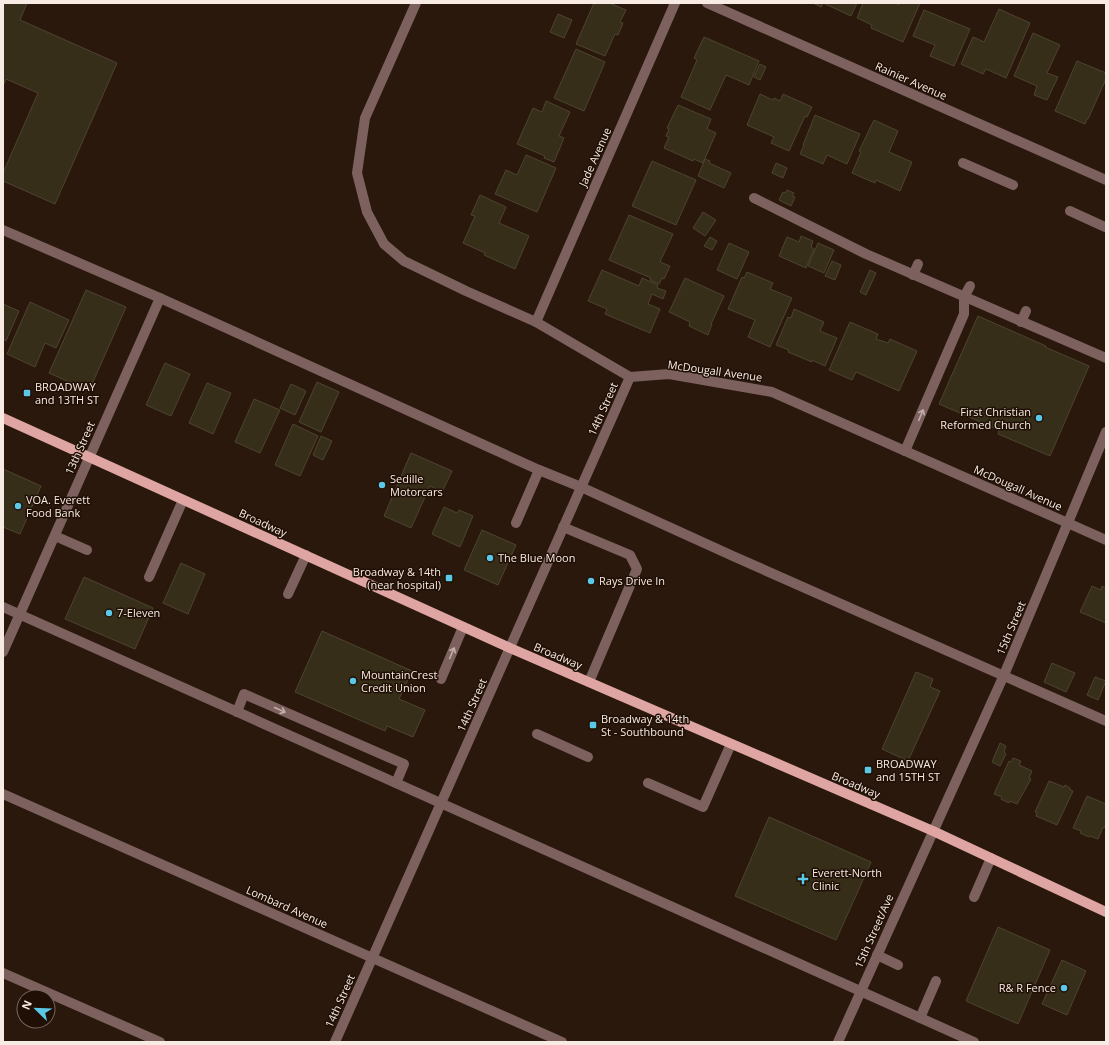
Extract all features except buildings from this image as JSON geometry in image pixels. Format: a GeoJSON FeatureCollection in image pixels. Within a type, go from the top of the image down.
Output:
{"type":"FeatureCollection","features":[{"type":"Feature","properties":{"kind":"main road","name":"Broadway"},"geometry":{"type":"LineString","coordinates":[[3,418],[510,648],[933,831],[1106,912]]}},
{"type":"Feature","properties":{"kind":"street"},"geometry":{"type":"LineString","coordinates":[[416,3],[365,118],[357,173],[367,212],[384,244],[404,261],[466,291],[536,322],[630,377]]}},
{"type":"Feature","properties":{"kind":"street","name":"Jade Avenue"},"geometry":{"type":"LineString","coordinates":[[536,322],[675,3]]}},
{"type":"Feature","properties":{"kind":"street","name":"Rainier Avenue"},"geometry":{"type":"LineString","coordinates":[[707,3],[1106,180]]}},
{"type":"Feature","properties":{"kind":"street"},"geometry":{"type":"LineString","coordinates":[[963,163],[1012,185]]}},
{"type":"Feature","properties":{"kind":"street"},"geometry":{"type":"LineString","coordinates":[[754,198],[866,254],[1021,322],[1075,340],[1106,358]]}},
{"type":"Feature","properties":{"kind":"street"},"geometry":{"type":"LineString","coordinates":[[1070,211],[1105,227]]}},
{"type":"Feature","properties":{"kind":"street"},"geometry":{"type":"LineString","coordinates":[[3,230],[160,298],[539,470],[581,487],[728,554],[1106,721]]}},
{"type":"Feature","properties":{"kind":"street"},"geometry":{"type":"LineString","coordinates":[[913,275],[918,264]]}},
{"type":"Feature","properties":{"kind":"street"},"geometry":{"type":"LineString","coordinates":[[905,451],[964,314],[964,297],[970,286]]}},
{"type":"Feature","properties":{"kind":"street","name":"13th Street"},"geometry":{"type":"LineString","coordinates":[[3,652],[160,298]]}},
{"type":"Feature","properties":{"kind":"street"},"geometry":{"type":"LineString","coordinates":[[1021,322],[1026,311]]}},
{"type":"Feature","properties":{"kind":"street","name":"McDougall Avenue"},"geometry":{"type":"LineString","coordinates":[[630,377],[669,374],[772,392],[1106,540]]}},
{"type":"Feature","properties":{"kind":"street","name":"14th Street"},"geometry":{"type":"LineString","coordinates":[[335,1042],[630,377]]}},
{"type":"Feature","properties":{"kind":"street","name":"15th Street"},"geometry":{"type":"LineString","coordinates":[[933,831],[1004,675],[1106,432]]}},
{"type":"Feature","properties":{"kind":"street"},"geometry":{"type":"LineString","coordinates":[[516,523],[539,470]]}},
{"type":"Feature","properties":{"kind":"street"},"geometry":{"type":"LineString","coordinates":[[149,578],[183,500]]}},
{"type":"Feature","properties":{"kind":"street"},"geometry":{"type":"LineString","coordinates":[[563,527],[630,554],[637,569],[589,682]]}},
{"type":"Feature","properties":{"kind":"street"},"geometry":{"type":"LineString","coordinates":[[55,536],[87,550]]}},
{"type":"Feature","properties":{"kind":"street"},"geometry":{"type":"LineString","coordinates":[[288,594],[306,555]]}},
{"type":"Feature","properties":{"kind":"street"},"geometry":{"type":"LineString","coordinates":[[3,607],[974,1042]]}},
{"type":"Feature","properties":{"kind":"street"},"geometry":{"type":"LineString","coordinates":[[441,679],[463,627]]}},
{"type":"Feature","properties":{"kind":"street"},"geometry":{"type":"LineString","coordinates":[[236,712],[244,694],[404,764],[396,783]]}},
{"type":"Feature","properties":{"kind":"street"},"geometry":{"type":"LineString","coordinates":[[537,734],[588,757]]}},
{"type":"Feature","properties":{"kind":"street"},"geometry":{"type":"LineString","coordinates":[[648,783],[703,807],[731,744]]}},
{"type":"Feature","properties":{"kind":"street","name":"Lombard Avenue"},"geometry":{"type":"LineString","coordinates":[[3,794],[562,1042]]}},
{"type":"Feature","properties":{"kind":"street","name":"15th Street/Ave"},"geometry":{"type":"LineString","coordinates":[[838,1042],[933,831]]}},
{"type":"Feature","properties":{"kind":"street"},"geometry":{"type":"LineString","coordinates":[[974,897],[991,858]]}},
{"type":"Feature","properties":{"kind":"street"},"geometry":{"type":"LineString","coordinates":[[877,955],[898,965]]}},
{"type":"Feature","properties":{"kind":"street"},"geometry":{"type":"LineString","coordinates":[[3,973],[160,1042]]}},
{"type":"Feature","properties":{"kind":"street"},"geometry":{"type":"LineString","coordinates":[[920,1018],[936,982]]}},
{"type":"Feature","properties":{"kind":"place","name":"BROADWAY and 13TH ST"},"geometry":{"type":"Point","coordinates":[27,393]}},
{"type":"Feature","properties":{"kind":"place","name":"First Christian Reformed Church"},"geometry":{"type":"Point","coordinates":[1039,418]}},
{"type":"Feature","properties":{"kind":"place","name":"Sedille Motorcars"},"geometry":{"type":"Point","coordinates":[382,485]}},
{"type":"Feature","properties":{"kind":"place","name":"VOA. Everett Food Bank"},"geometry":{"type":"Point","coordinates":[18,506]}},
{"type":"Feature","properties":{"kind":"place","name":"The Blue Moon"},"geometry":{"type":"Point","coordinates":[490,558]}},
{"type":"Feature","properties":{"kind":"place","name":"Broadway & 14th (near hospital)"},"geometry":{"type":"Point","coordinates":[449,578]}},
{"type":"Feature","properties":{"kind":"place","name":"Rays Drive In"},"geometry":{"type":"Point","coordinates":[591,581]}},
{"type":"Feature","properties":{"kind":"place","name":"7-Eleven"},"geometry":{"type":"Point","coordinates":[109,613]}},
{"type":"Feature","properties":{"kind":"place","name":"MountainCrest Credit Union"},"geometry":{"type":"Point","coordinates":[353,681]}},
{"type":"Feature","properties":{"kind":"place","name":"Broadway & 14th St - Southbound"},"geometry":{"type":"Point","coordinates":[593,725]}},
{"type":"Feature","properties":{"kind":"place","name":"BROADWAY and 15TH ST"},"geometry":{"type":"Point","coordinates":[868,770]}},
{"type":"Feature","properties":{"kind":"place","name":"Everett-North Clinic"},"geometry":{"type":"Point","coordinates":[803,879]}},
{"type":"Feature","properties":{"kind":"place","name":"R& R Fence"},"geometry":{"type":"Point","coordinates":[1064,988]}}]}
